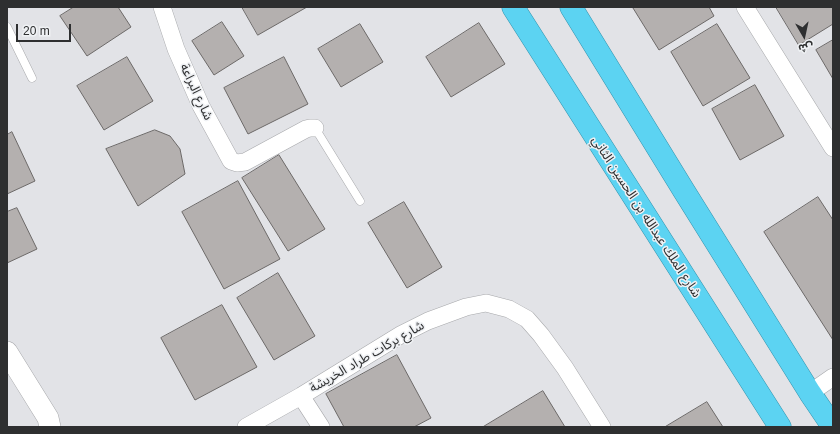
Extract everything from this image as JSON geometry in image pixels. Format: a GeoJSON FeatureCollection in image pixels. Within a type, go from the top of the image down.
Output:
{"type":"FeatureCollection","features":[{"type":"Feature","properties":{"kind":"highway","name":"شارع الملك عبدالله بن الحسين الثاني"},"geometry":{"type":"LineString","coordinates":[[513,7],[780,427]]}},
{"type":"Feature","properties":{"kind":"highway"},"geometry":{"type":"LineString","coordinates":[[571,7],[810,393],[833,427]]}},
{"type":"Feature","properties":{"kind":"street","name":"شارع البراعة"},"geometry":{"type":"LineString","coordinates":[[162,7],[176,49],[201,106],[231,161],[237,163],[245,162],[306,129],[315,128]]}},
{"type":"Feature","properties":{"kind":"street"},"geometry":{"type":"LineString","coordinates":[[745,7],[833,148]]}},
{"type":"Feature","properties":{"kind":"street","name":"شارع بركات طراد الخريشة"},"geometry":{"type":"LineString","coordinates":[[246,427],[301,396],[402,334],[428,321],[466,307],[486,303],[508,309],[527,320],[541,335],[565,368],[602,427]]}},
{"type":"Feature","properties":{"kind":"street"},"geometry":{"type":"LineString","coordinates":[[7,352],[53,424]]}},
{"type":"Feature","properties":{"kind":"street"},"geometry":{"type":"LineString","coordinates":[[810,393],[832,377]]}},
{"type":"Feature","properties":{"kind":"street"},"geometry":{"type":"LineString","coordinates":[[301,396],[321,427]]}},
{"type":"Feature","properties":{"kind":"lane"},"geometry":{"type":"LineString","coordinates":[[7,27],[32,78]]}},
{"type":"Feature","properties":{"kind":"lane"},"geometry":{"type":"LineString","coordinates":[[315,128],[360,201]]}},
{"type":"Feature","properties":{"kind":"building"},"geometry":{"type":"Polygon","coordinates":[[[74,7],[118,7],[131,27],[87,56],[60,16],[74,7]]]}},
{"type":"Feature","properties":{"kind":"building"},"geometry":{"type":"Polygon","coordinates":[[[242,7],[307,7],[258,35],[242,7]]]}},
{"type":"Feature","properties":{"kind":"building"},"geometry":{"type":"Polygon","coordinates":[[[709,7],[714,16],[659,50],[633,8],[709,7]]]}},
{"type":"Feature","properties":{"kind":"building"},"geometry":{"type":"Polygon","coordinates":[[[776,7],[833,7],[833,24],[799,45],[776,7]]]}},
{"type":"Feature","properties":{"kind":"building"},"geometry":{"type":"Polygon","coordinates":[[[222,22],[244,56],[214,75],[192,41],[222,22]]]}},
{"type":"Feature","properties":{"kind":"building"},"geometry":{"type":"Polygon","coordinates":[[[479,23],[505,64],[451,97],[426,57],[479,23]]]}},
{"type":"Feature","properties":{"kind":"building"},"geometry":{"type":"Polygon","coordinates":[[[360,24],[383,62],[341,87],[318,49],[360,24]]]}},
{"type":"Feature","properties":{"kind":"building"},"geometry":{"type":"Polygon","coordinates":[[[717,24],[750,78],[703,106],[671,52],[717,24]]]}},
{"type":"Feature","properties":{"kind":"building"},"geometry":{"type":"Polygon","coordinates":[[[833,40],[833,79],[816,50],[833,40]]]}},
{"type":"Feature","properties":{"kind":"building"},"geometry":{"type":"Polygon","coordinates":[[[127,57],[153,101],[104,130],[77,86],[127,57]]]}},
{"type":"Feature","properties":{"kind":"building"},"geometry":{"type":"Polygon","coordinates":[[[284,57],[308,104],[248,134],[224,88],[284,57]]]}},
{"type":"Feature","properties":{"kind":"building"},"geometry":{"type":"Polygon","coordinates":[[[755,85],[784,136],[740,160],[712,109],[755,85]]]}},
{"type":"Feature","properties":{"kind":"building"},"geometry":{"type":"Polygon","coordinates":[[[155,130],[170,136],[180,149],[185,174],[138,206],[106,149],[155,130]]]}},
{"type":"Feature","properties":{"kind":"building"},"geometry":{"type":"Polygon","coordinates":[[[12,132],[35,181],[7,194],[7,135],[12,132]]]}},
{"type":"Feature","properties":{"kind":"building"},"geometry":{"type":"Polygon","coordinates":[[[279,155],[325,229],[288,251],[242,178],[279,155]]]}},
{"type":"Feature","properties":{"kind":"building"},"geometry":{"type":"Polygon","coordinates":[[[238,181],[280,259],[224,289],[182,212],[238,181]]]}},
{"type":"Feature","properties":{"kind":"building"},"geometry":{"type":"Polygon","coordinates":[[[818,197],[833,220],[833,340],[764,232],[818,197]]]}},
{"type":"Feature","properties":{"kind":"building"},"geometry":{"type":"Polygon","coordinates":[[[404,202],[442,267],[407,288],[368,223],[404,202]]]}},
{"type":"Feature","properties":{"kind":"building"},"geometry":{"type":"Polygon","coordinates":[[[17,208],[37,249],[7,263],[7,212],[17,208]]]}},
{"type":"Feature","properties":{"kind":"building"},"geometry":{"type":"Polygon","coordinates":[[[278,273],[315,336],[274,360],[237,298],[278,273]]]}},
{"type":"Feature","properties":{"kind":"building"},"geometry":{"type":"Polygon","coordinates":[[[222,305],[257,367],[195,400],[161,338],[222,305]]]}},
{"type":"Feature","properties":{"kind":"building"},"geometry":{"type":"Polygon","coordinates":[[[397,355],[431,418],[414,427],[344,427],[326,394],[397,355]]]}},
{"type":"Feature","properties":{"kind":"building"},"geometry":{"type":"Polygon","coordinates":[[[543,391],[565,427],[483,427],[543,391]]]}},
{"type":"Feature","properties":{"kind":"building"},"geometry":{"type":"Polygon","coordinates":[[[707,402],[723,427],[665,427],[707,402]]]}}]}
